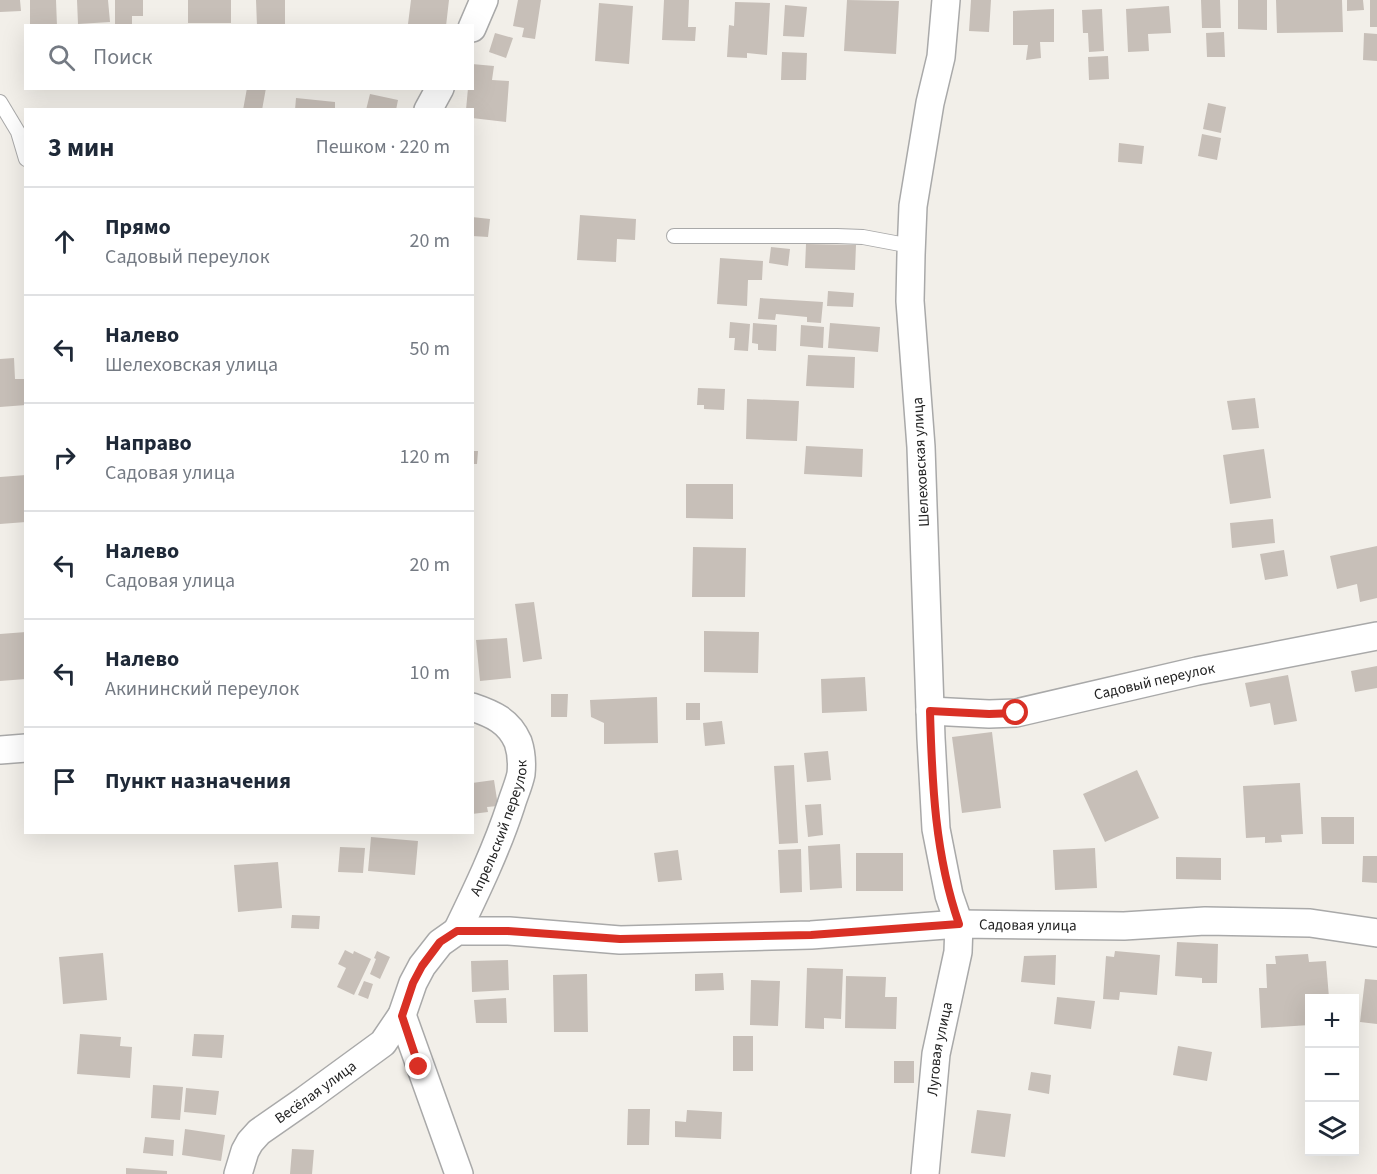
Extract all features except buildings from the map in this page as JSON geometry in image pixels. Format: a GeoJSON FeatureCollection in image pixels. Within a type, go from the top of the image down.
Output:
{"type":"FeatureCollection","features":[{"type":"Feature","properties":{"kind":"street"},"geometry":{"type":"LineString","coordinates":[[474,24],[484,0]]}},
{"type":"Feature","properties":{"kind":"street","name":"Шелеховская улица"},"geometry":{"type":"LineString","coordinates":[[946,0],[940,57],[914,206],[910,301],[921,447],[936,829],[949,895],[959,924]]}},
{"type":"Feature","properties":{"kind":"street"},"geometry":{"type":"LineString","coordinates":[[429,108],[439,90]]}},
{"type":"Feature","properties":{"kind":"street","name":"Садовый переулок"},"geometry":{"type":"LineString","coordinates":[[930,711],[1016,713],[1197,671],[1377,636]]}},
{"type":"Feature","properties":{"kind":"street","name":"Апрельский переулок"},"geometry":{"type":"LineString","coordinates":[[457,931],[506,821],[521,774],[521,755],[518,744],[507,724],[497,716],[474,708]]}},
{"type":"Feature","properties":{"kind":"street"},"geometry":{"type":"LineString","coordinates":[[0,750],[24,748]]}},
{"type":"Feature","properties":{"kind":"street","name":"Садовая улица"},"geometry":{"type":"LineString","coordinates":[[457,931],[508,931],[620,939],[811,935],[959,924],[1125,926],[1228,922],[1310,923],[1377,933]]}},
{"type":"Feature","properties":{"kind":"street","name":"Луговая улица"},"geometry":{"type":"LineString","coordinates":[[925,1174],[936,1054],[958,952],[959,924]]}},
{"type":"Feature","properties":{"kind":"street"},"geometry":{"type":"LineString","coordinates":[[457,931],[440,942],[422,966],[413,983],[402,1016],[459,1174]]}},
{"type":"Feature","properties":{"kind":"street","name":"Весёлая улица"},"geometry":{"type":"LineString","coordinates":[[238,1174],[245,1151],[259,1132],[371,1053],[391,1034],[402,1016]]}},
{"type":"Feature","properties":{"kind":"lane"},"geometry":{"type":"LineString","coordinates":[[0,102],[18,132],[24,152]]}},
{"type":"Feature","properties":{"kind":"lane"},"geometry":{"type":"LineString","coordinates":[[674,236],[863,237],[911,246]]}},
{"type":"Feature","properties":{"kind":"route"},"geometry":{"type":"LineString","coordinates":[[419,1067],[402,1016],[413,983],[422,966],[440,942],[457,931],[508,931],[620,939],[811,935],[959,924],[942,867],[936,829],[930,711],[1016,713]]}}]}
